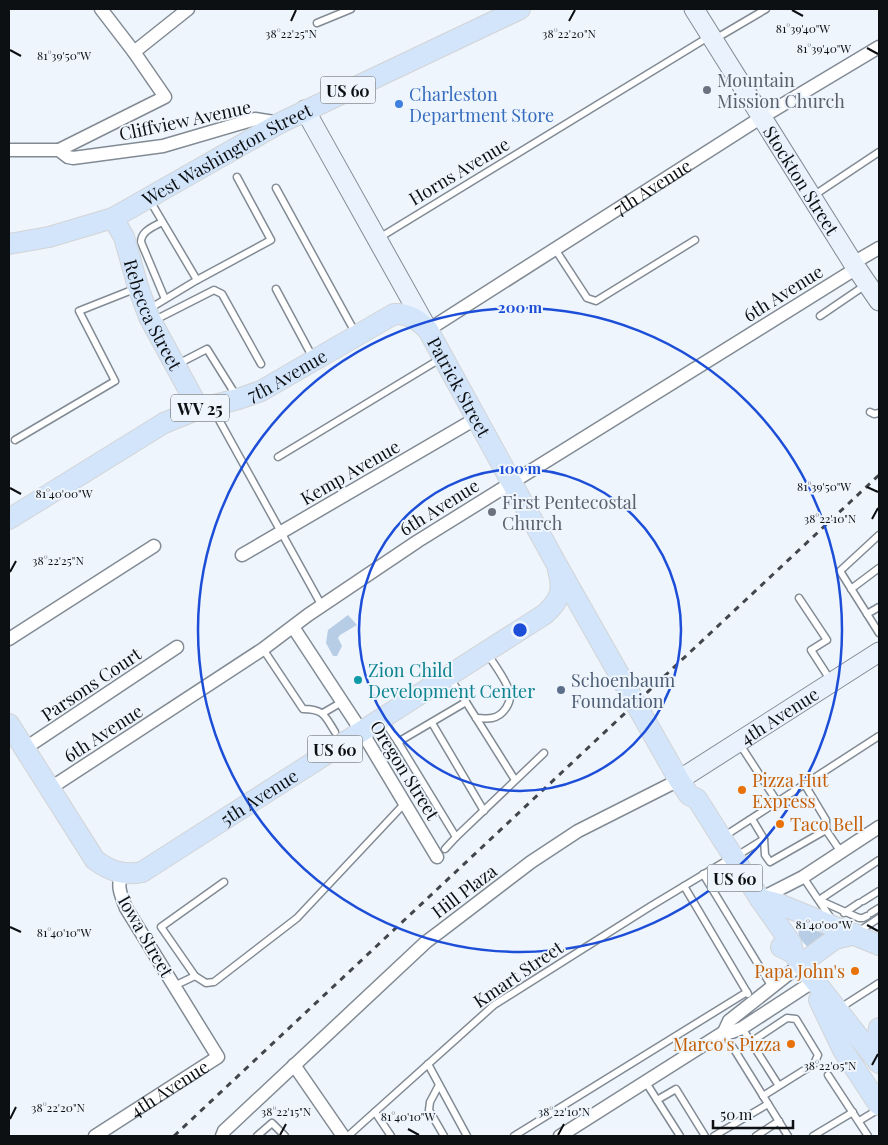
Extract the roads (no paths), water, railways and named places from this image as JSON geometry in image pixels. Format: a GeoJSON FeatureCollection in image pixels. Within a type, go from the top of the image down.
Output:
{"type":"FeatureCollection","features":[{"type":"Feature","properties":{"kind":"main road","name":"West Washington Street"},"geometry":{"type":"LineString","coordinates":[[9,244],[49,237],[113,218],[305,110],[515,10]]}},
{"type":"Feature","properties":{"kind":"main road","name":"Rebecca Street"},"geometry":{"type":"LineString","coordinates":[[113,218],[124,237],[138,287],[150,316],[179,370],[205,407]]}},
{"type":"Feature","properties":{"kind":"main road","name":"US 60"},"geometry":{"type":"LineString","coordinates":[[385,318],[394,314],[402,314],[417,320],[428,330]]}},
{"type":"Feature","properties":{"kind":"main road","name":"7th Avenue"},"geometry":{"type":"LineString","coordinates":[[9,519],[164,423],[205,407],[238,399],[261,390],[385,318]]}},
{"type":"Feature","properties":{"kind":"main road","name":"Patrick Street"},"geometry":{"type":"LineString","coordinates":[[428,330],[557,565],[684,787],[689,805],[791,943],[797,959]]}},
{"type":"Feature","properties":{"kind":"main road"},"geometry":{"type":"LineString","coordinates":[[179,370],[213,394],[238,399]]}},
{"type":"Feature","properties":{"kind":"main road"},"geometry":{"type":"LineString","coordinates":[[545,614],[556,603],[559,596],[561,583],[557,565]]}},
{"type":"Feature","properties":{"kind":"main road"},"geometry":{"type":"LineString","coordinates":[[545,614],[556,612],[568,613],[589,622]]}},
{"type":"Feature","properties":{"kind":"main road","name":"5th Avenue"},"geometry":{"type":"LineString","coordinates":[[121,874],[134,874],[150,868],[545,614]]}},
{"type":"Feature","properties":{"kind":"main road","name":"Iowa Street"},"geometry":{"type":"LineString","coordinates":[[9,724],[95,860],[104,867],[121,874]]}},
{"type":"Feature","properties":{"kind":"main road","name":"Patrick Street"},"geometry":{"type":"LineString","coordinates":[[684,787],[697,799],[721,838],[729,860],[757,914],[783,949],[797,959]]}},
{"type":"Feature","properties":{"kind":"main road"},"geometry":{"type":"LineString","coordinates":[[760,899],[845,925],[879,945]]}},
{"type":"Feature","properties":{"kind":"main road"},"geometry":{"type":"LineString","coordinates":[[845,925],[835,939],[797,959],[812,982],[843,1050],[879,1107]]}},
{"type":"Feature","properties":{"kind":"main road"},"geometry":{"type":"LineString","coordinates":[[812,982],[879,1063]]}},
{"type":"Feature","properties":{"kind":"main road"},"geometry":{"type":"LineString","coordinates":[[879,1028],[877,1040],[879,1051]]}},
{"type":"Feature","properties":{"kind":"street"},"geometry":{"type":"LineString","coordinates":[[59,150],[165,96],[101,9]]}},
{"type":"Feature","properties":{"kind":"street"},"geometry":{"type":"LineString","coordinates":[[134,52],[188,9]]}},
{"type":"Feature","properties":{"kind":"street","name":"Stockton Street"},"geometry":{"type":"LineString","coordinates":[[694,9],[879,301]]}},
{"type":"Feature","properties":{"kind":"street","name":"7th Avenue"},"geometry":{"type":"LineString","coordinates":[[428,330],[762,117],[879,47]]}},
{"type":"Feature","properties":{"kind":"street","name":"Patrick Street"},"geometry":{"type":"LineString","coordinates":[[305,110],[428,330]]}},
{"type":"Feature","properties":{"kind":"street","name":"Cliffview Avenue"},"geometry":{"type":"LineString","coordinates":[[9,150],[59,150],[68,157],[73,158],[141,150],[182,142],[237,123],[255,119],[280,123]]}},
{"type":"Feature","properties":{"kind":"street","name":"6th Avenue"},"geometry":{"type":"LineString","coordinates":[[49,789],[263,649],[413,544],[879,248]]}},
{"type":"Feature","properties":{"kind":"street","name":"7th Avenue"},"geometry":{"type":"LineString","coordinates":[[385,318],[399,303],[402,296],[398,274]]}},
{"type":"Feature","properties":{"kind":"street","name":"Kemp Avenue"},"geometry":{"type":"LineString","coordinates":[[242,555],[477,418]]}},
{"type":"Feature","properties":{"kind":"street"},"geometry":{"type":"LineString","coordinates":[[9,639],[154,546]]}},
{"type":"Feature","properties":{"kind":"street","name":"Oregon Street"},"geometry":{"type":"LineString","coordinates":[[293,627],[362,732],[405,803],[441,853]]}},
{"type":"Feature","properties":{"kind":"street","name":"Parsons Court"},"geometry":{"type":"LineString","coordinates":[[24,749],[177,647]]}},
{"type":"Feature","properties":{"kind":"street","name":"4th Avenue"},"geometry":{"type":"LineString","coordinates":[[684,787],[738,742],[879,652]]}},
{"type":"Feature","properties":{"kind":"street","name":"Hill Plaza"},"geometry":{"type":"LineString","coordinates":[[222,1136],[224,1131],[426,942],[531,862],[592,823],[684,787]]}},
{"type":"Feature","properties":{"kind":"street"},"geometry":{"type":"LineString","coordinates":[[760,899],[803,877],[841,852],[878,832]]}},
{"type":"Feature","properties":{"kind":"street","name":"Iowa Street"},"geometry":{"type":"LineString","coordinates":[[121,874],[118,884],[119,891],[126,908],[218,1057]]}},
{"type":"Feature","properties":{"kind":"street"},"geometry":{"type":"LineString","coordinates":[[724,1032],[729,1021],[750,997],[772,987],[797,959]]}},
{"type":"Feature","properties":{"kind":"street"},"geometry":{"type":"LineString","coordinates":[[560,1136],[724,1032],[732,1032],[742,1028],[812,982]]}},
{"type":"Feature","properties":{"kind":"street","name":"4th Avenue"},"geometry":{"type":"LineString","coordinates":[[95,1136],[218,1057]]}},
{"type":"Feature","properties":{"kind":"street"},"geometry":{"type":"LineString","coordinates":[[294,1066],[343,1136]]}},
{"type":"Feature","properties":{"kind":"lane"},"geometry":{"type":"LineString","coordinates":[[317,23],[350,9]]}},
{"type":"Feature","properties":{"kind":"lane","name":"Horns Avenue"},"geometry":{"type":"LineString","coordinates":[[377,238],[712,38],[766,9]]}},
{"type":"Feature","properties":{"kind":"lane"},"geometry":{"type":"LineString","coordinates":[[812,197],[879,152]]}},
{"type":"Feature","properties":{"kind":"lane"},"geometry":{"type":"LineString","coordinates":[[150,316],[165,299],[271,240],[237,177]]}},
{"type":"Feature","properties":{"kind":"lane"},"geometry":{"type":"LineString","coordinates":[[276,188],[356,335]]}},
{"type":"Feature","properties":{"kind":"lane"},"geometry":{"type":"LineString","coordinates":[[148,198],[197,280]]}},
{"type":"Feature","properties":{"kind":"lane"},"geometry":{"type":"LineString","coordinates":[[162,222],[144,233],[141,237],[141,242],[165,299]]}},
{"type":"Feature","properties":{"kind":"lane"},"geometry":{"type":"LineString","coordinates":[[554,249],[587,298],[596,301],[695,240]]}},
{"type":"Feature","properties":{"kind":"lane"},"geometry":{"type":"LineString","coordinates":[[820,316],[867,284]]}},
{"type":"Feature","properties":{"kind":"lane"},"geometry":{"type":"LineString","coordinates":[[15,440],[115,381],[79,312],[138,287]]}},
{"type":"Feature","properties":{"kind":"lane"},"geometry":{"type":"LineString","coordinates":[[276,289],[314,360]]}},
{"type":"Feature","properties":{"kind":"lane"},"geometry":{"type":"LineString","coordinates":[[150,316],[214,290],[218,291],[222,294],[261,364]]}},
{"type":"Feature","properties":{"kind":"lane"},"geometry":{"type":"LineString","coordinates":[[179,370],[208,349],[238,399]]}},
{"type":"Feature","properties":{"kind":"lane"},"geometry":{"type":"LineString","coordinates":[[278,457],[444,357]]}},
{"type":"Feature","properties":{"kind":"lane"},"geometry":{"type":"LineString","coordinates":[[205,407],[282,532],[322,606]]}},
{"type":"Feature","properties":{"kind":"lane"},"geometry":{"type":"LineString","coordinates":[[870,412],[874,414],[879,413]]}},
{"type":"Feature","properties":{"kind":"lane"},"geometry":{"type":"LineString","coordinates":[[879,535],[840,571],[879,633]]}},
{"type":"Feature","properties":{"kind":"lane"},"geometry":{"type":"LineString","coordinates":[[851,588],[879,568]]}},
{"type":"Feature","properties":{"kind":"lane"},"geometry":{"type":"LineString","coordinates":[[799,598],[827,640],[811,650],[832,682]]}},
{"type":"Feature","properties":{"kind":"lane"},"geometry":{"type":"LineString","coordinates":[[867,614],[879,606]]}},
{"type":"Feature","properties":{"kind":"lane"},"geometry":{"type":"LineString","coordinates":[[263,649],[303,709],[317,709],[323,713],[335,732]]}},
{"type":"Feature","properties":{"kind":"lane"},"geometry":{"type":"LineString","coordinates":[[476,718],[497,716],[508,706],[509,700],[510,691],[486,652]]}},
{"type":"Feature","properties":{"kind":"lane"},"geometry":{"type":"LineString","coordinates":[[448,676],[515,780]]}},
{"type":"Feature","properties":{"kind":"lane"},"geometry":{"type":"LineString","coordinates":[[323,713],[342,702]]}},
{"type":"Feature","properties":{"kind":"lane"},"geometry":{"type":"LineString","coordinates":[[398,742],[466,702]]}},
{"type":"Feature","properties":{"kind":"lane"},"geometry":{"type":"LineString","coordinates":[[383,719],[456,837]]}},
{"type":"Feature","properties":{"kind":"lane"},"geometry":{"type":"LineString","coordinates":[[432,722],[484,810]]}},
{"type":"Feature","properties":{"kind":"lane"},"geometry":{"type":"LineString","coordinates":[[721,838],[778,803],[879,736]]}},
{"type":"Feature","properties":{"kind":"lane"},"geometry":{"type":"LineString","coordinates":[[738,742],[778,803]]}},
{"type":"Feature","properties":{"kind":"lane"},"geometry":{"type":"LineString","coordinates":[[441,853],[544,753]]}},
{"type":"Feature","properties":{"kind":"lane"},"geometry":{"type":"LineString","coordinates":[[805,785],[826,820],[826,830],[841,852]]}},
{"type":"Feature","properties":{"kind":"lane"},"geometry":{"type":"LineString","coordinates":[[224,882],[160,927],[195,976],[206,983],[214,982],[297,918],[405,803]]}},
{"type":"Feature","properties":{"kind":"lane"},"geometry":{"type":"LineString","coordinates":[[752,819],[764,839],[765,855],[770,862],[826,830]]}},
{"type":"Feature","properties":{"kind":"lane","name":"Kmart Street"},"geometry":{"type":"LineString","coordinates":[[348,1136],[494,1004],[703,874],[764,839]]}},
{"type":"Feature","properties":{"kind":"lane"},"geometry":{"type":"LineString","coordinates":[[819,900],[879,860]]}},
{"type":"Feature","properties":{"kind":"lane"},"geometry":{"type":"LineString","coordinates":[[703,874],[772,987]]}},
{"type":"Feature","properties":{"kind":"lane"},"geometry":{"type":"LineString","coordinates":[[803,877],[819,900],[845,925]]}},
{"type":"Feature","properties":{"kind":"lane"},"geometry":{"type":"LineString","coordinates":[[514,1136],[750,997],[684,886]]}},
{"type":"Feature","properties":{"kind":"lane"},"geometry":{"type":"LineString","coordinates":[[845,925],[861,902],[879,891]]}},
{"type":"Feature","properties":{"kind":"lane"},"geometry":{"type":"LineString","coordinates":[[819,900],[845,925]]}},
{"type":"Feature","properties":{"kind":"lane"},"geometry":{"type":"LineString","coordinates":[[845,925],[863,918],[879,908]]}},
{"type":"Feature","properties":{"kind":"lane"},"geometry":{"type":"LineString","coordinates":[[845,925],[879,918]]}},
{"type":"Feature","properties":{"kind":"lane"},"geometry":{"type":"LineString","coordinates":[[174,986],[195,976]]}},
{"type":"Feature","properties":{"kind":"lane"},"geometry":{"type":"LineString","coordinates":[[837,1010],[879,983]]}},
{"type":"Feature","properties":{"kind":"lane"},"geometry":{"type":"LineString","coordinates":[[751,1042],[786,1018],[796,1019],[818,1055],[814,1064],[763,1096]]}},
{"type":"Feature","properties":{"kind":"lane"},"geometry":{"type":"LineString","coordinates":[[742,1028],[779,1086]]}},
{"type":"Feature","properties":{"kind":"lane"},"geometry":{"type":"LineString","coordinates":[[724,1032],[788,1136]]}},
{"type":"Feature","properties":{"kind":"lane"},"geometry":{"type":"LineString","coordinates":[[428,1064],[466,1136]]}},
{"type":"Feature","properties":{"kind":"lane"},"geometry":{"type":"LineString","coordinates":[[828,1075],[868,1136]]}},
{"type":"Feature","properties":{"kind":"lane"},"geometry":{"type":"LineString","coordinates":[[645,1082],[680,1136]]}},
{"type":"Feature","properties":{"kind":"lane"},"geometry":{"type":"LineString","coordinates":[[439,1086],[430,1102],[429,1110],[444,1136]]}},
{"type":"Feature","properties":{"kind":"lane"},"geometry":{"type":"LineString","coordinates":[[657,1100],[676,1089],[705,1136]]}},
{"type":"Feature","properties":{"kind":"lane"},"geometry":{"type":"LineString","coordinates":[[714,1136],[768,1104]]}},
{"type":"Feature","properties":{"kind":"lane"},"geometry":{"type":"LineString","coordinates":[[858,1121],[879,1107]]}},
{"type":"Feature","properties":{"kind":"lane"},"geometry":{"type":"LineString","coordinates":[[374,1112],[391,1136]]}},
{"type":"Feature","properties":{"kind":"lane"},"geometry":{"type":"LineString","coordinates":[[813,1136],[853,1112]]}},
{"type":"Feature","properties":{"kind":"lane"},"geometry":{"type":"LineString","coordinates":[[756,1136],[779,1121]]}},
{"type":"Feature","properties":{"kind":"lane"},"geometry":{"type":"LineString","coordinates":[[257,1136],[272,1123],[284,1136]]}},
{"type":"Feature","properties":{"kind":"railway"},"geometry":{"type":"LineString","coordinates":[[174,1136],[879,475]]}},
{"type":"Feature","properties":{"kind":"place","name":"Mountain Mission Church"},"geometry":{"type":"Point","coordinates":[707,90]}},
{"type":"Feature","properties":{"kind":"place","name":"Charleston Department Store"},"geometry":{"type":"Point","coordinates":[399,104]}},
{"type":"Feature","properties":{"kind":"place","name":"First Pentecostal Church"},"geometry":{"type":"Point","coordinates":[492,512]}},
{"type":"Feature","properties":{"kind":"place","name":"Zion Child Development Center"},"geometry":{"type":"Point","coordinates":[358,680]}},
{"type":"Feature","properties":{"kind":"place","name":"Schoenbaum Foundation"},"geometry":{"type":"Point","coordinates":[561,690]}},
{"type":"Feature","properties":{"kind":"place","name":"Pizza Hut Express"},"geometry":{"type":"Point","coordinates":[742,790]}},
{"type":"Feature","properties":{"kind":"place","name":"Taco Bell"},"geometry":{"type":"Point","coordinates":[780,824]}},
{"type":"Feature","properties":{"kind":"place","name":"Papa John's"},"geometry":{"type":"Point","coordinates":[855,971]}},
{"type":"Feature","properties":{"kind":"place","name":"Marco's Pizza"},"geometry":{"type":"Point","coordinates":[791,1044]}}]}
